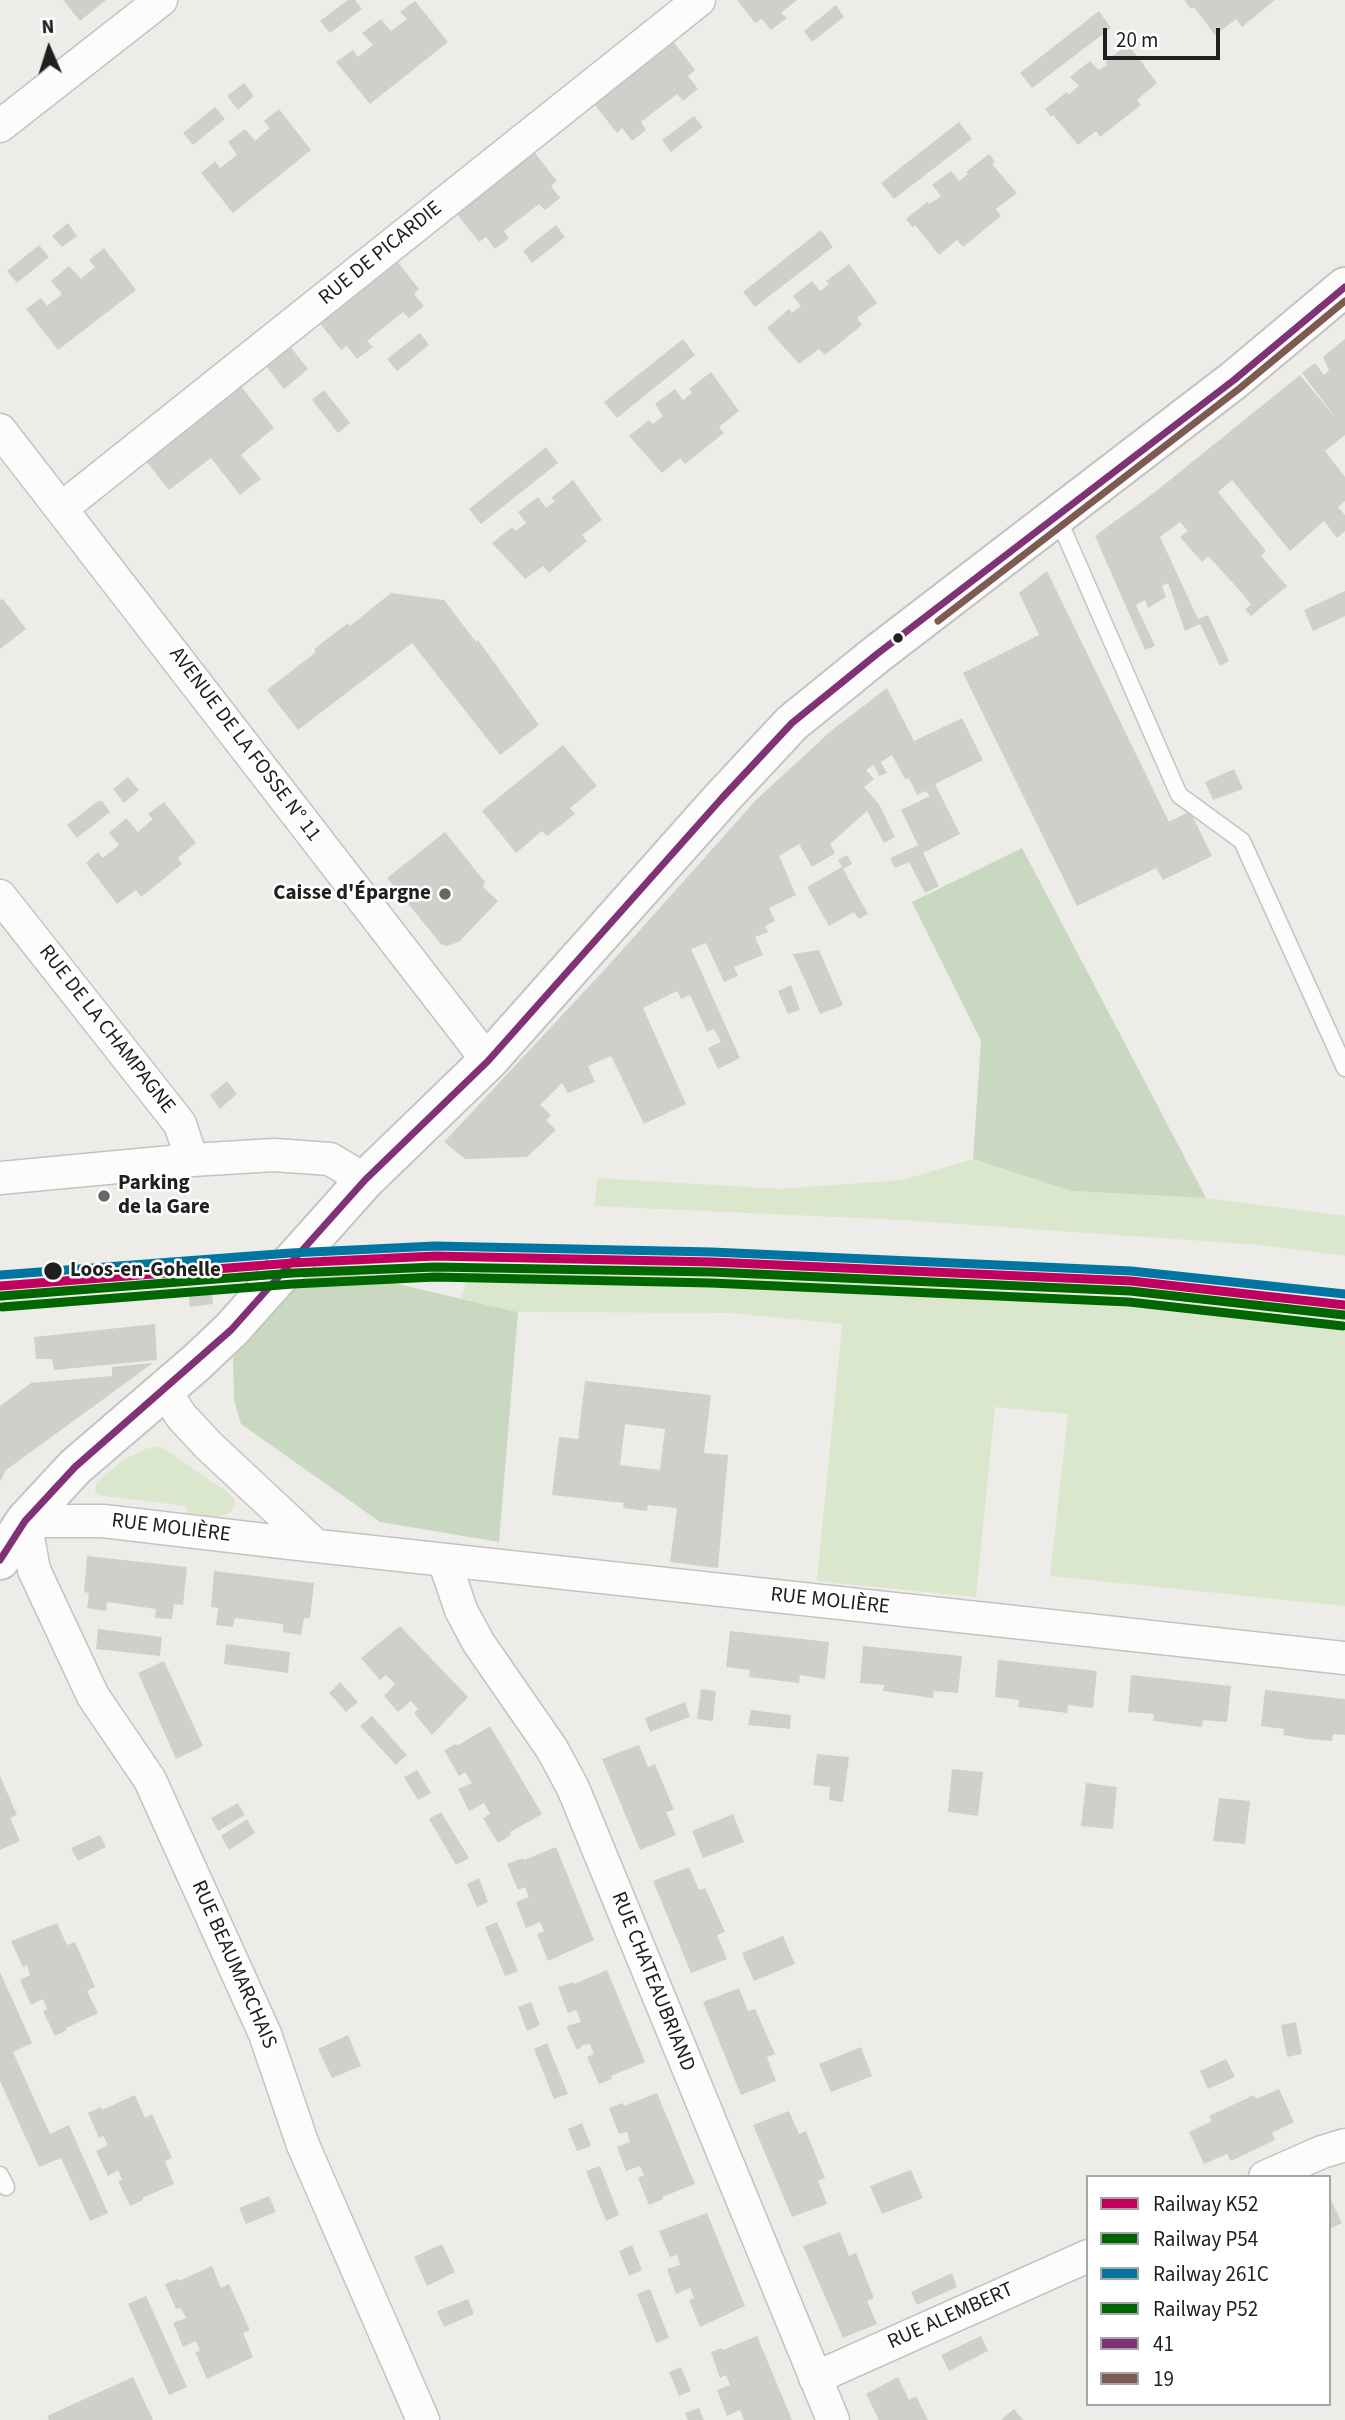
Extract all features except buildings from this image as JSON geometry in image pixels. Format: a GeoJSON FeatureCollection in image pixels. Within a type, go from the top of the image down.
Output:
{"type":"FeatureCollection","features":[{"type":"Feature","properties":{"kind":"street"},"geometry":{"type":"LineString","coordinates":[[0,126],[161,0]]}},
{"type":"Feature","properties":{"kind":"street","name":"RUE DE PICARDIE"},"geometry":{"type":"LineString","coordinates":[[62,508],[699,0]]}},
{"type":"Feature","properties":{"kind":"street"},"geometry":{"type":"LineString","coordinates":[[0,1560],[25,1521],[75,1467],[231,1330],[365,1180],[488,1061],[722,797],[792,723],[877,654],[1234,380],[1345,287]]}},
{"type":"Feature","properties":{"kind":"street","name":"AVENUE DE LA FOSSE N° 11"},"geometry":{"type":"LineString","coordinates":[[0,430],[488,1061]]}},
{"type":"Feature","properties":{"kind":"street","name":"RUE DE LA CHAMPAGNE"},"geometry":{"type":"LineString","coordinates":[[0,897],[180,1124],[192,1160]]}},
{"type":"Feature","properties":{"kind":"street"},"geometry":{"type":"LineString","coordinates":[[0,1178],[274,1155],[330,1159],[365,1180]]}},
{"type":"Feature","properties":{"kind":"street"},"geometry":{"type":"LineString","coordinates":[[163,1389],[182,1417],[208,1446],[315,1545]]}},
{"type":"Feature","properties":{"kind":"street","name":"RUE MOLIÈRE"},"geometry":{"type":"LineString","coordinates":[[25,1521],[103,1521],[1345,1658]]}},
{"type":"Feature","properties":{"kind":"street","name":"RUE BEAUMARCHAIS"},"geometry":{"type":"LineString","coordinates":[[25,1521],[34,1570],[93,1696],[150,1780],[265,2034],[303,2145],[423,2420]]}},
{"type":"Feature","properties":{"kind":"street","name":"RUE CHATEAUBRIAND"},"geometry":{"type":"LineString","coordinates":[[444,1560],[461,1610],[478,1642],[552,1749],[573,1788],[833,2420]]}},
{"type":"Feature","properties":{"kind":"street"},"geometry":{"type":"LineString","coordinates":[[1269,2175],[1321,2152],[1345,2145]]}},
{"type":"Feature","properties":{"kind":"street","name":"RUE ALEMBERT"},"geometry":{"type":"LineString","coordinates":[[814,2378],[1086,2257]]}},
{"type":"Feature","properties":{"kind":"lane"},"geometry":{"type":"LineString","coordinates":[[1057,516],[1179,795],[1242,841],[1345,1068]]}},
{"type":"Feature","properties":{"kind":"green space"},"geometry":{"type":"Polygon","coordinates":[[[1022,848],[1206,1198],[1071,1191],[973,1159],[981,1041],[912,902],[1022,848]]]}},
{"type":"Feature","properties":{"kind":"green space"},"geometry":{"type":"Polygon","coordinates":[[[973,1159],[1071,1191],[1206,1198],[1345,1216],[1345,1256],[1260,1245],[902,1220],[594,1206],[598,1178],[781,1189],[902,1180],[973,1159]]]}},
{"type":"Feature","properties":{"kind":"green space"},"geometry":{"type":"Polygon","coordinates":[[[333,1269],[518,1312],[499,1542],[380,1522],[241,1424],[234,1400],[233,1358],[308,1270],[333,1269]]]}},
{"type":"Feature","properties":{"kind":"green space"},"geometry":{"type":"Polygon","coordinates":[[[472,1270],[729,1274],[1131,1300],[1345,1325],[1345,1606],[1050,1576],[1068,1414],[995,1407],[976,1597],[817,1581],[842,1324],[731,1313],[518,1312],[461,1298],[472,1270]]]}},
{"type":"Feature","properties":{"kind":"green space"},"geometry":{"type":"Polygon","coordinates":[[[160,1446],[234,1499],[235,1506],[228,1514],[212,1517],[192,1516],[184,1506],[98,1495],[95,1491],[96,1483],[123,1460],[145,1449],[160,1446]]]}},
{"type":"Feature","properties":{"kind":"rail line","name":"261C"},"geometry":{"type":"LineString","coordinates":[[0,1275],[291,1253],[435,1246],[712,1252],[1131,1271],[1345,1294]]}},
{"type":"Feature","properties":{"kind":"rail line","name":"K52"},"geometry":{"type":"LineString","coordinates":[[0,1286],[292,1263],[435,1256],[712,1262],[1131,1281],[1345,1305]]}},
{"type":"Feature","properties":{"kind":"rail line","name":"P54"},"geometry":{"type":"LineString","coordinates":[[1,1296],[293,1273],[435,1267],[712,1272],[1130,1291],[1344,1315]]}},
{"type":"Feature","properties":{"kind":"rail line","name":"P52"},"geometry":{"type":"LineString","coordinates":[[2,1307],[293,1284],[435,1277],[711,1283],[1129,1302],[1343,1326]]}},
{"type":"Feature","properties":{"kind":"transit line","name":"41"},"geometry":{"type":"LineString","coordinates":[[0,1560],[25,1521],[75,1467],[231,1330],[365,1180],[488,1061],[792,723],[877,654],[1234,380],[1345,287]]}},
{"type":"Feature","properties":{"kind":"transit line","name":"19"},"geometry":{"type":"LineString","coordinates":[[938,621],[1240,388],[1345,301]]}},
{"type":"Feature","properties":{"kind":"place","name":"Caisse d'Épargne"},"geometry":{"type":"Point","coordinates":[445,894]}},
{"type":"Feature","properties":{"kind":"place","name":"Parking de la Gare"},"geometry":{"type":"Point","coordinates":[104,1196]}},
{"type":"Feature","properties":{"kind":"place","name":"Loos-en-Gohelle"},"geometry":{"type":"Point","coordinates":[53,1271]}}]}
